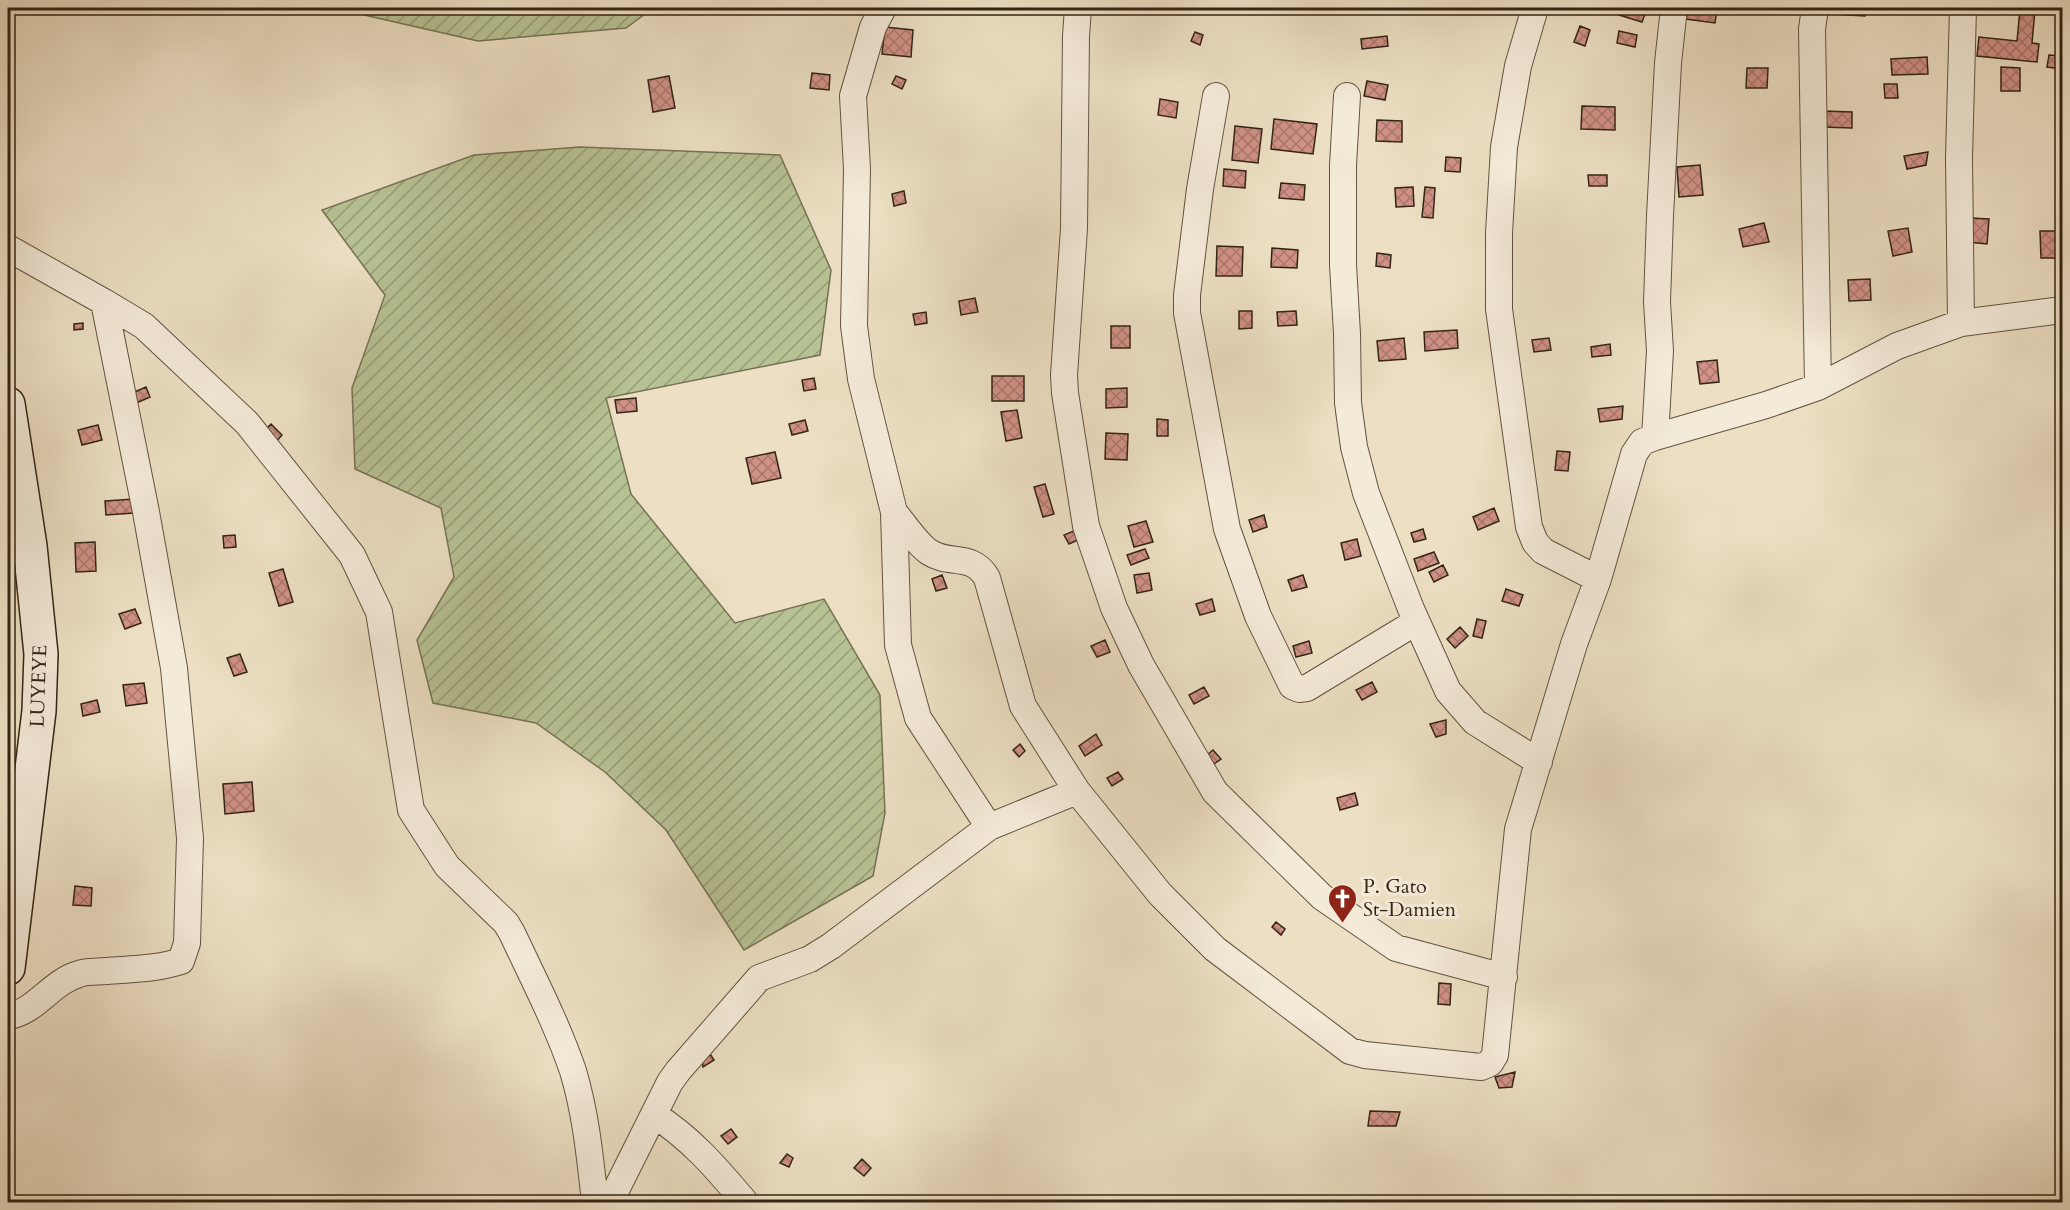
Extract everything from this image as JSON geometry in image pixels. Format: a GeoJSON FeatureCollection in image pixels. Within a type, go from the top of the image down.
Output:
{"type":"FeatureCollection","features":[{"type":"Feature","properties":{"kind":"street"},"geometry":{"type":"LineString","coordinates":[[883,8],[873,27],[853,96],[857,169],[854,326],[863,390],[894,512],[898,645],[918,718],[989,827]]}},
{"type":"Feature","properties":{"kind":"street"},"geometry":{"type":"LineString","coordinates":[[1078,8],[1074,228],[1064,375],[1086,526],[1114,608],[1140,665],[1215,792],[1322,897],[1396,948],[1504,977]]}},
{"type":"Feature","properties":{"kind":"street"},"geometry":{"type":"LineString","coordinates":[[1535,8],[1518,66],[1504,147],[1499,309],[1529,527],[1535,542],[1543,551],[1598,579]]}},
{"type":"Feature","properties":{"kind":"street"},"geometry":{"type":"LineString","coordinates":[[1655,437],[1660,351],[1657,302],[1660,216],[1668,63],[1674,8]]}},
{"type":"Feature","properties":{"kind":"street"},"geometry":{"type":"LineString","coordinates":[[1815,8],[1812,29],[1818,387]]}},
{"type":"Feature","properties":{"kind":"street"},"geometry":{"type":"LineString","coordinates":[[1960,323],[1959,158],[1963,8]]}},
{"type":"Feature","properties":{"kind":"street"},"geometry":{"type":"LineString","coordinates":[[1216,96],[1200,189],[1186,305],[1227,528],[1258,616],[1292,686],[1299,689],[1307,688],[1416,622]]}},
{"type":"Feature","properties":{"kind":"street"},"geometry":{"type":"LineString","coordinates":[[1347,96],[1343,165],[1343,265],[1348,403],[1354,447],[1366,493],[1416,622],[1448,691],[1475,722],[1539,762]]}},
{"type":"Feature","properties":{"kind":"street"},"geometry":{"type":"LineString","coordinates":[[8,248],[144,326],[248,423],[352,555],[379,612],[411,810],[447,866],[506,922],[512,933],[554,1023],[573,1072],[587,1131],[595,1203]]}},
{"type":"Feature","properties":{"kind":"street"},"geometry":{"type":"LineString","coordinates":[[8,1016],[18,1014],[37,1002],[52,988],[79,974],[164,966],[181,961],[187,943],[190,838],[174,668],[146,512],[104,302]]}},
{"type":"Feature","properties":{"kind":"street"},"geometry":{"type":"LineString","coordinates":[[894,512],[927,551],[935,556],[975,564],[981,569],[987,578],[1023,706],[1077,791],[1161,894],[1215,949],[1350,1051],[1365,1055],[1481,1067],[1490,1063],[1495,1055],[1518,829],[1574,644],[1598,579],[1634,454],[1642,442],[1818,387],[1898,346],[1960,323],[2062,310]]}},
{"type":"Feature","properties":{"kind":"street","name":"LUYEYE"},"geometry":{"type":"LineString","coordinates":[[8,406],[19,547],[41,654],[39,711],[8,968]]}},
{"type":"Feature","properties":{"kind":"street"},"geometry":{"type":"LineString","coordinates":[[610,1203],[678,1071],[759,978],[810,959],[831,946],[989,827],[1077,791]]}},
{"type":"Feature","properties":{"kind":"street"},"geometry":{"type":"LineString","coordinates":[[654,1115],[674,1127],[713,1165],[746,1203]]}},
{"type":"Feature","properties":{"kind":"green space"},"geometry":{"type":"Polygon","coordinates":[[[366,8],[653,8],[626,28],[478,41],[364,15],[366,8]]]}},
{"type":"Feature","properties":{"kind":"green space"},"geometry":{"type":"Polygon","coordinates":[[[580,147],[780,155],[831,270],[820,355],[606,398],[631,494],[735,623],[824,599],[880,695],[885,813],[873,876],[744,950],[666,830],[605,772],[536,723],[433,703],[417,640],[454,577],[441,508],[355,469],[352,388],[385,295],[322,210],[474,155],[580,147]]]}},
{"type":"Feature","properties":{"kind":"building"},"geometry":{"type":"Polygon","coordinates":[[[1622,8],[1647,8],[1642,22],[1619,15],[1622,8]]]}},
{"type":"Feature","properties":{"kind":"building"},"geometry":{"type":"Polygon","coordinates":[[[1688,8],[1717,8],[1715,23],[1686,19],[1688,8]]]}},
{"type":"Feature","properties":{"kind":"building"},"geometry":{"type":"Polygon","coordinates":[[[1832,8],[1866,8],[1865,16],[1832,14],[1832,8]]]}},
{"type":"Feature","properties":{"kind":"building"},"geometry":{"type":"Polygon","coordinates":[[[2020,9],[2035,10],[2032,43],[2039,44],[2037,62],[1977,56],[1979,37],[2017,41],[2020,9]]]}},
{"type":"Feature","properties":{"kind":"building"},"geometry":{"type":"Polygon","coordinates":[[[1580,26],[1590,30],[1585,46],[1574,42],[1580,26]]]}},
{"type":"Feature","properties":{"kind":"building"},"geometry":{"type":"Polygon","coordinates":[[[885,27],[913,30],[911,57],[882,54],[885,27]]]}},
{"type":"Feature","properties":{"kind":"building"},"geometry":{"type":"Polygon","coordinates":[[[1619,31],[1637,35],[1635,47],[1617,43],[1619,31]]]}},
{"type":"Feature","properties":{"kind":"building"},"geometry":{"type":"Polygon","coordinates":[[[1195,32],[1203,35],[1200,45],[1191,41],[1195,32]]]}},
{"type":"Feature","properties":{"kind":"building"},"geometry":{"type":"Polygon","coordinates":[[[1387,36],[1388,46],[1362,49],[1361,39],[1387,36]]]}},
{"type":"Feature","properties":{"kind":"building"},"geometry":{"type":"Polygon","coordinates":[[[2049,55],[2062,56],[2062,69],[2047,67],[2049,55]]]}},
{"type":"Feature","properties":{"kind":"building"},"geometry":{"type":"Polygon","coordinates":[[[1927,57],[1928,74],[1892,75],[1891,59],[1927,57]]]}},
{"type":"Feature","properties":{"kind":"building"},"geometry":{"type":"Polygon","coordinates":[[[2001,67],[2020,68],[2020,91],[2001,91],[2001,67]]]}},
{"type":"Feature","properties":{"kind":"building"},"geometry":{"type":"Polygon","coordinates":[[[1747,68],[1768,68],[1767,88],[1746,88],[1747,68]]]}},
{"type":"Feature","properties":{"kind":"building"},"geometry":{"type":"Polygon","coordinates":[[[812,73],[830,75],[829,90],[810,88],[812,73]]]}},
{"type":"Feature","properties":{"kind":"building"},"geometry":{"type":"Polygon","coordinates":[[[669,76],[675,108],[653,112],[648,80],[669,76]]]}},
{"type":"Feature","properties":{"kind":"building"},"geometry":{"type":"Polygon","coordinates":[[[896,76],[906,80],[902,89],[892,84],[896,76]]]}},
{"type":"Feature","properties":{"kind":"building"},"geometry":{"type":"Polygon","coordinates":[[[1367,81],[1388,85],[1385,100],[1364,96],[1367,81]]]}},
{"type":"Feature","properties":{"kind":"building"},"geometry":{"type":"Polygon","coordinates":[[[2058,82],[2062,82],[2062,102],[2060,102],[2058,82]]]}},
{"type":"Feature","properties":{"kind":"building"},"geometry":{"type":"Polygon","coordinates":[[[1884,84],[1897,84],[1898,98],[1885,98],[1884,84]]]}},
{"type":"Feature","properties":{"kind":"building"},"geometry":{"type":"Polygon","coordinates":[[[1160,99],[1178,102],[1176,118],[1158,115],[1160,99]]]}},
{"type":"Feature","properties":{"kind":"building"},"geometry":{"type":"Polygon","coordinates":[[[1582,106],[1615,107],[1615,130],[1581,129],[1582,106]]]}},
{"type":"Feature","properties":{"kind":"building"},"geometry":{"type":"Polygon","coordinates":[[[1823,111],[1852,112],[1852,128],[1822,127],[1823,111]]]}},
{"type":"Feature","properties":{"kind":"building"},"geometry":{"type":"Polygon","coordinates":[[[1274,119],[1317,124],[1313,154],[1271,149],[1274,119]]]}},
{"type":"Feature","properties":{"kind":"building"},"geometry":{"type":"Polygon","coordinates":[[[1377,120],[1402,121],[1402,142],[1376,141],[1377,120]]]}},
{"type":"Feature","properties":{"kind":"building"},"geometry":{"type":"Polygon","coordinates":[[[1235,126],[1262,129],[1258,163],[1232,160],[1235,126]]]}},
{"type":"Feature","properties":{"kind":"building"},"geometry":{"type":"Polygon","coordinates":[[[1928,152],[1926,165],[1907,169],[1904,156],[1928,152]]]}},
{"type":"Feature","properties":{"kind":"building"},"geometry":{"type":"Polygon","coordinates":[[[1446,157],[1461,158],[1460,172],[1445,171],[1446,157]]]}},
{"type":"Feature","properties":{"kind":"building"},"geometry":{"type":"Polygon","coordinates":[[[1700,165],[1703,195],[1679,197],[1677,167],[1700,165]]]}},
{"type":"Feature","properties":{"kind":"building"},"geometry":{"type":"Polygon","coordinates":[[[1224,169],[1246,171],[1245,188],[1223,186],[1224,169]]]}},
{"type":"Feature","properties":{"kind":"building"},"geometry":{"type":"Polygon","coordinates":[[[1588,175],[1607,175],[1607,186],[1589,186],[1588,175]]]}},
{"type":"Feature","properties":{"kind":"building"},"geometry":{"type":"Polygon","coordinates":[[[1281,183],[1305,185],[1304,200],[1279,198],[1281,183]]]}},
{"type":"Feature","properties":{"kind":"building"},"geometry":{"type":"Polygon","coordinates":[[[1413,187],[1414,206],[1396,207],[1395,188],[1413,187]]]}},
{"type":"Feature","properties":{"kind":"building"},"geometry":{"type":"Polygon","coordinates":[[[1425,187],[1435,188],[1433,218],[1422,217],[1425,187]]]}},
{"type":"Feature","properties":{"kind":"building"},"geometry":{"type":"Polygon","coordinates":[[[904,191],[906,203],[894,206],[892,194],[904,191]]]}},
{"type":"Feature","properties":{"kind":"building"},"geometry":{"type":"Polygon","coordinates":[[[1970,218],[1989,219],[1987,244],[1968,242],[1970,218]]]}},
{"type":"Feature","properties":{"kind":"building"},"geometry":{"type":"Polygon","coordinates":[[[1764,223],[1769,242],[1743,247],[1739,229],[1764,223]]]}},
{"type":"Feature","properties":{"kind":"building"},"geometry":{"type":"Polygon","coordinates":[[[1908,228],[1912,252],[1893,256],[1888,231],[1908,228]]]}},
{"type":"Feature","properties":{"kind":"building"},"geometry":{"type":"Polygon","coordinates":[[[2040,231],[2062,231],[2062,258],[2041,258],[2040,231]]]}},
{"type":"Feature","properties":{"kind":"building"},"geometry":{"type":"Polygon","coordinates":[[[1217,246],[1243,247],[1242,276],[1216,276],[1217,246]]]}},
{"type":"Feature","properties":{"kind":"building"},"geometry":{"type":"Polygon","coordinates":[[[1272,248],[1298,250],[1297,268],[1271,267],[1272,248]]]}},
{"type":"Feature","properties":{"kind":"building"},"geometry":{"type":"Polygon","coordinates":[[[1377,253],[1391,255],[1390,268],[1376,266],[1377,253]]]}},
{"type":"Feature","properties":{"kind":"building"},"geometry":{"type":"Polygon","coordinates":[[[1870,279],[1871,300],[1849,301],[1848,280],[1870,279]]]}},
{"type":"Feature","properties":{"kind":"building"},"geometry":{"type":"Polygon","coordinates":[[[975,298],[978,312],[961,315],[959,301],[975,298]]]}},
{"type":"Feature","properties":{"kind":"building"},"geometry":{"type":"Polygon","coordinates":[[[1239,311],[1252,311],[1252,328],[1239,329],[1239,311]]]}},
{"type":"Feature","properties":{"kind":"building"},"geometry":{"type":"Polygon","coordinates":[[[1296,311],[1297,325],[1278,326],[1277,312],[1296,311]]]}},
{"type":"Feature","properties":{"kind":"building"},"geometry":{"type":"Polygon","coordinates":[[[926,312],[927,323],[915,325],[913,314],[926,312]]]}},
{"type":"Feature","properties":{"kind":"building"},"geometry":{"type":"Polygon","coordinates":[[[83,323],[83,329],[74,330],[74,324],[83,323]]]}},
{"type":"Feature","properties":{"kind":"building"},"geometry":{"type":"Polygon","coordinates":[[[1111,326],[1130,326],[1130,348],[1111,348],[1111,326]]]}},
{"type":"Feature","properties":{"kind":"building"},"geometry":{"type":"Polygon","coordinates":[[[1457,330],[1458,348],[1425,351],[1424,332],[1457,330]]]}},
{"type":"Feature","properties":{"kind":"building"},"geometry":{"type":"Polygon","coordinates":[[[1404,338],[1406,359],[1379,361],[1377,341],[1404,338]]]}},
{"type":"Feature","properties":{"kind":"building"},"geometry":{"type":"Polygon","coordinates":[[[1549,338],[1551,350],[1534,352],[1532,340],[1549,338]]]}},
{"type":"Feature","properties":{"kind":"building"},"geometry":{"type":"Polygon","coordinates":[[[1610,344],[1611,355],[1592,357],[1591,347],[1610,344]]]}},
{"type":"Feature","properties":{"kind":"building"},"geometry":{"type":"Polygon","coordinates":[[[1717,360],[1719,382],[1700,384],[1697,362],[1717,360]]]}},
{"type":"Feature","properties":{"kind":"building"},"geometry":{"type":"Polygon","coordinates":[[[992,376],[1024,376],[1024,401],[992,401],[992,376]]]}},
{"type":"Feature","properties":{"kind":"building"},"geometry":{"type":"Polygon","coordinates":[[[814,378],[816,389],[804,391],[802,380],[814,378]]]}},
{"type":"Feature","properties":{"kind":"building"},"geometry":{"type":"Polygon","coordinates":[[[146,387],[150,397],[134,404],[130,394],[146,387]]]}},
{"type":"Feature","properties":{"kind":"building"},"geometry":{"type":"Polygon","coordinates":[[[1127,388],[1127,407],[1106,408],[1106,389],[1127,388]]]}},
{"type":"Feature","properties":{"kind":"building"},"geometry":{"type":"Polygon","coordinates":[[[636,398],[637,411],[617,413],[615,400],[636,398]]]}},
{"type":"Feature","properties":{"kind":"building"},"geometry":{"type":"Polygon","coordinates":[[[1623,406],[1622,419],[1600,422],[1598,409],[1623,406]]]}},
{"type":"Feature","properties":{"kind":"building"},"geometry":{"type":"Polygon","coordinates":[[[1017,410],[1022,438],[1006,441],[1001,412],[1017,410]]]}},
{"type":"Feature","properties":{"kind":"building"},"geometry":{"type":"Polygon","coordinates":[[[1157,419],[1168,420],[1168,436],[1157,436],[1157,419]]]}},
{"type":"Feature","properties":{"kind":"building"},"geometry":{"type":"Polygon","coordinates":[[[805,420],[808,431],[792,435],[789,424],[805,420]]]}},
{"type":"Feature","properties":{"kind":"building"},"geometry":{"type":"Polygon","coordinates":[[[271,424],[282,435],[275,443],[263,432],[271,424]]]}},
{"type":"Feature","properties":{"kind":"building"},"geometry":{"type":"Polygon","coordinates":[[[98,425],[102,440],[82,445],[78,430],[98,425]]]}},
{"type":"Feature","properties":{"kind":"building"},"geometry":{"type":"Polygon","coordinates":[[[1106,433],[1128,434],[1127,460],[1105,459],[1106,433]]]}},
{"type":"Feature","properties":{"kind":"building"},"geometry":{"type":"Polygon","coordinates":[[[1557,451],[1570,452],[1568,471],[1555,470],[1557,451]]]}},
{"type":"Feature","properties":{"kind":"building"},"geometry":{"type":"Polygon","coordinates":[[[775,452],[781,478],[752,484],[746,458],[775,452]]]}},
{"type":"Feature","properties":{"kind":"building"},"geometry":{"type":"Polygon","coordinates":[[[1045,484],[1054,514],[1043,517],[1034,487],[1045,484]]]}},
{"type":"Feature","properties":{"kind":"building"},"geometry":{"type":"Polygon","coordinates":[[[134,499],[134,513],[106,515],[105,501],[134,499]]]}},
{"type":"Feature","properties":{"kind":"building"},"geometry":{"type":"Polygon","coordinates":[[[1494,508],[1499,521],[1478,530],[1473,517],[1494,508]]]}},
{"type":"Feature","properties":{"kind":"building"},"geometry":{"type":"Polygon","coordinates":[[[1264,515],[1267,527],[1253,532],[1249,520],[1264,515]]]}},
{"type":"Feature","properties":{"kind":"building"},"geometry":{"type":"Polygon","coordinates":[[[1146,521],[1153,542],[1134,547],[1128,526],[1146,521]]]}},
{"type":"Feature","properties":{"kind":"building"},"geometry":{"type":"Polygon","coordinates":[[[1081,528],[1084,537],[1069,544],[1064,535],[1081,528]]]}},
{"type":"Feature","properties":{"kind":"building"},"geometry":{"type":"Polygon","coordinates":[[[1423,529],[1426,539],[1414,542],[1411,533],[1423,529]]]}},
{"type":"Feature","properties":{"kind":"building"},"geometry":{"type":"Polygon","coordinates":[[[235,535],[236,547],[224,548],[223,536],[235,535]]]}},
{"type":"Feature","properties":{"kind":"building"},"geometry":{"type":"Polygon","coordinates":[[[1357,539],[1361,556],[1345,560],[1341,543],[1357,539]]]}},
{"type":"Feature","properties":{"kind":"building"},"geometry":{"type":"Polygon","coordinates":[[[95,542],[96,571],[76,572],[75,543],[95,542]]]}},
{"type":"Feature","properties":{"kind":"building"},"geometry":{"type":"Polygon","coordinates":[[[1145,549],[1149,558],[1131,565],[1127,555],[1145,549]]]}},
{"type":"Feature","properties":{"kind":"building"},"geometry":{"type":"Polygon","coordinates":[[[1434,552],[1439,563],[1418,571],[1414,559],[1434,552]]]}},
{"type":"Feature","properties":{"kind":"building"},"geometry":{"type":"Polygon","coordinates":[[[1443,565],[1448,575],[1434,582],[1429,572],[1443,565]]]}},
{"type":"Feature","properties":{"kind":"building"},"geometry":{"type":"Polygon","coordinates":[[[283,569],[293,602],[279,606],[269,573],[283,569]]]}},
{"type":"Feature","properties":{"kind":"building"},"geometry":{"type":"Polygon","coordinates":[[[1149,573],[1152,590],[1137,593],[1134,575],[1149,573]]]}},
{"type":"Feature","properties":{"kind":"building"},"geometry":{"type":"Polygon","coordinates":[[[942,575],[947,588],[936,591],[932,579],[942,575]]]}},
{"type":"Feature","properties":{"kind":"building"},"geometry":{"type":"Polygon","coordinates":[[[1303,575],[1307,587],[1292,591],[1288,580],[1303,575]]]}},
{"type":"Feature","properties":{"kind":"building"},"geometry":{"type":"Polygon","coordinates":[[[1506,589],[1523,595],[1519,606],[1502,601],[1506,589]]]}},
{"type":"Feature","properties":{"kind":"building"},"geometry":{"type":"Polygon","coordinates":[[[1212,599],[1215,611],[1200,615],[1196,604],[1212,599]]]}},
{"type":"Feature","properties":{"kind":"building"},"geometry":{"type":"Polygon","coordinates":[[[135,609],[141,623],[125,629],[119,614],[135,609]]]}},
{"type":"Feature","properties":{"kind":"building"},"geometry":{"type":"Polygon","coordinates":[[[1477,619],[1486,621],[1482,638],[1473,636],[1477,619]]]}},
{"type":"Feature","properties":{"kind":"building"},"geometry":{"type":"Polygon","coordinates":[[[1460,627],[1468,636],[1455,648],[1447,639],[1460,627]]]}},
{"type":"Feature","properties":{"kind":"building"},"geometry":{"type":"Polygon","coordinates":[[[1105,640],[1110,652],[1097,657],[1091,646],[1105,640]]]}},
{"type":"Feature","properties":{"kind":"building"},"geometry":{"type":"Polygon","coordinates":[[[1309,641],[1312,653],[1296,657],[1293,646],[1309,641]]]}},
{"type":"Feature","properties":{"kind":"building"},"geometry":{"type":"Polygon","coordinates":[[[240,654],[247,672],[234,676],[227,658],[240,654]]]}},
{"type":"Feature","properties":{"kind":"building"},"geometry":{"type":"Polygon","coordinates":[[[1372,682],[1377,692],[1362,700],[1356,690],[1372,682]]]}},
{"type":"Feature","properties":{"kind":"building"},"geometry":{"type":"Polygon","coordinates":[[[144,683],[147,703],[126,706],[123,685],[144,683]]]}},
{"type":"Feature","properties":{"kind":"building"},"geometry":{"type":"Polygon","coordinates":[[[1204,687],[1209,696],[1194,704],[1189,695],[1204,687]]]}},
{"type":"Feature","properties":{"kind":"building"},"geometry":{"type":"Polygon","coordinates":[[[97,700],[100,712],[83,716],[81,704],[97,700]]]}},
{"type":"Feature","properties":{"kind":"building"},"geometry":{"type":"Polygon","coordinates":[[[1446,720],[1446,734],[1436,737],[1430,724],[1446,720]]]}},
{"type":"Feature","properties":{"kind":"building"},"geometry":{"type":"Polygon","coordinates":[[[1096,734],[1102,745],[1085,756],[1079,746],[1096,734]]]}},
{"type":"Feature","properties":{"kind":"building"},"geometry":{"type":"Polygon","coordinates":[[[1020,744],[1025,751],[1019,757],[1013,750],[1020,744]]]}},
{"type":"Feature","properties":{"kind":"building"},"geometry":{"type":"Polygon","coordinates":[[[1213,750],[1221,759],[1214,764],[1207,755],[1213,750]]]}},
{"type":"Feature","properties":{"kind":"building"},"geometry":{"type":"Polygon","coordinates":[[[1118,772],[1123,779],[1112,786],[1107,778],[1118,772]]]}},
{"type":"Feature","properties":{"kind":"building"},"geometry":{"type":"Polygon","coordinates":[[[252,782],[254,811],[225,814],[223,784],[252,782]]]}},
{"type":"Feature","properties":{"kind":"building"},"geometry":{"type":"Polygon","coordinates":[[[1355,793],[1358,805],[1340,810],[1337,798],[1355,793]]]}},
{"type":"Feature","properties":{"kind":"building"},"geometry":{"type":"Polygon","coordinates":[[[75,886],[92,888],[91,906],[73,905],[75,886]]]}},
{"type":"Feature","properties":{"kind":"building"},"geometry":{"type":"Polygon","coordinates":[[[1276,922],[1285,929],[1281,935],[1272,927],[1276,922]]]}},
{"type":"Feature","properties":{"kind":"building"},"geometry":{"type":"Polygon","coordinates":[[[1439,983],[1451,984],[1450,1005],[1438,1004],[1439,983]]]}},
{"type":"Feature","properties":{"kind":"building"},"geometry":{"type":"Polygon","coordinates":[[[710,1054],[714,1060],[703,1067],[702,1059],[710,1054]]]}},
{"type":"Feature","properties":{"kind":"building"},"geometry":{"type":"Polygon","coordinates":[[[1515,1072],[1512,1087],[1499,1088],[1495,1077],[1515,1072]]]}},
{"type":"Feature","properties":{"kind":"building"},"geometry":{"type":"Polygon","coordinates":[[[1370,1111],[1400,1112],[1396,1126],[1368,1126],[1370,1111]]]}},
{"type":"Feature","properties":{"kind":"building"},"geometry":{"type":"Polygon","coordinates":[[[731,1129],[737,1137],[728,1144],[721,1136],[731,1129]]]}},
{"type":"Feature","properties":{"kind":"building"},"geometry":{"type":"Polygon","coordinates":[[[787,1154],[793,1158],[789,1167],[780,1163],[787,1154]]]}},
{"type":"Feature","properties":{"kind":"building"},"geometry":{"type":"Polygon","coordinates":[[[862,1159],[871,1168],[864,1176],[854,1168],[862,1159]]]}},
{"type":"Feature","properties":{"kind":"place","name":"P. Gato St-Damien"},"geometry":{"type":"Point","coordinates":[1342,924]}}]}
